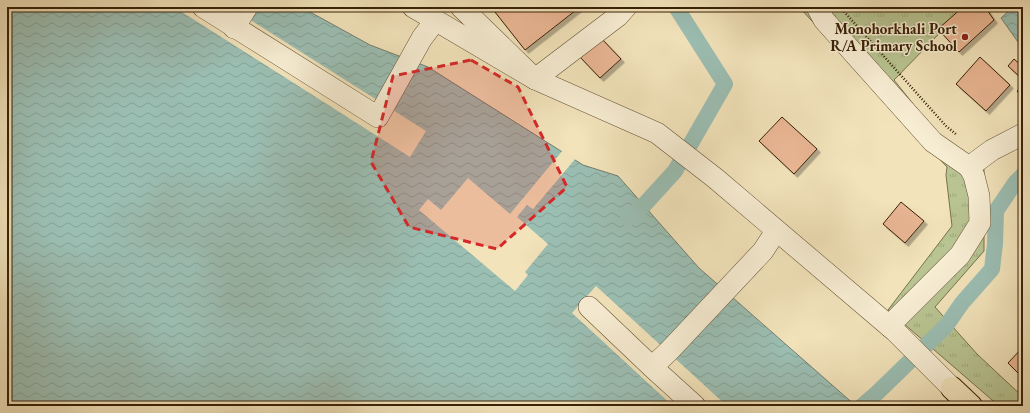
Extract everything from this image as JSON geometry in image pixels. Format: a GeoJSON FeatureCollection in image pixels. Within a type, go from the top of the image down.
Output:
{"type":"FeatureCollection","features":[{"type":"Feature","properties":{"kind":"main road"},"geometry":{"type":"LineString","coordinates":[[952,388],[972,406]]}},
{"type":"Feature","properties":{"kind":"street"},"geometry":{"type":"LineString","coordinates":[[203,7],[234,28],[378,117],[422,38],[435,21]]}},
{"type":"Feature","properties":{"kind":"street"},"geometry":{"type":"LineString","coordinates":[[234,28],[247,7]]}},
{"type":"Feature","properties":{"kind":"street"},"geometry":{"type":"LineString","coordinates":[[413,7],[535,79],[657,133],[715,178],[892,328],[952,388]]}},
{"type":"Feature","properties":{"kind":"street"},"geometry":{"type":"LineString","coordinates":[[461,7],[535,79]]}},
{"type":"Feature","properties":{"kind":"street"},"geometry":{"type":"LineString","coordinates":[[535,79],[618,16],[626,7]]}},
{"type":"Feature","properties":{"kind":"street"},"geometry":{"type":"LineString","coordinates":[[817,7],[824,20],[933,142],[969,167],[974,176],[979,196],[980,223],[960,255],[892,328]]}},
{"type":"Feature","properties":{"kind":"street"},"geometry":{"type":"LineString","coordinates":[[969,167],[992,150],[1023,134]]}},
{"type":"Feature","properties":{"kind":"street"},"geometry":{"type":"LineString","coordinates":[[652,367],[736,280],[763,250],[776,231]]}},
{"type":"Feature","properties":{"kind":"street"},"geometry":{"type":"LineString","coordinates":[[589,307],[695,406]]}},
{"type":"Feature","properties":{"kind":"path"},"geometry":{"type":"LineString","coordinates":[[840,7],[946,126],[958,136]]}},
{"type":"Feature","properties":{"kind":"highlighted area"},"geometry":{"type":"Polygon","coordinates":[[[471,60],[518,87],[567,187],[497,249],[409,227],[371,162],[393,76],[471,60]]]}},
{"type":"Feature","properties":{"kind":"green space"},"geometry":{"type":"Polygon","coordinates":[[[799,7],[965,7],[894,80],[950,150],[984,168],[984,251],[935,307],[977,354],[1023,397],[1023,406],[999,406],[888,310],[952,226],[946,175],[947,167],[799,7]]]}},
{"type":"Feature","properties":{"kind":"water"},"geometry":{"type":"Polygon","coordinates":[[[7,7],[301,7],[370,45],[428,67],[583,165],[618,176],[699,268],[856,406],[7,406],[7,7]]]}},
{"type":"Feature","properties":{"kind":"water"},"geometry":{"type":"Polygon","coordinates":[[[1013,7],[1023,7],[1023,49],[1001,18],[1013,7]]]}},
{"type":"Feature","properties":{"kind":"pier"},"geometry":{"type":"Polygon","coordinates":[[[174,7],[230,7],[426,131],[410,157],[174,7]]]}},
{"type":"Feature","properties":{"kind":"pier"},"geometry":{"type":"Polygon","coordinates":[[[563,150],[576,158],[533,209],[527,205],[517,217],[548,244],[525,272],[528,275],[515,291],[419,210],[428,199],[441,210],[468,178],[510,214],[563,150]]]}},
{"type":"Feature","properties":{"kind":"pier"},"geometry":{"type":"Polygon","coordinates":[[[596,286],[727,406],[673,406],[572,313],[596,286]]]}},
{"type":"Feature","properties":{"kind":"building"},"geometry":{"type":"Polygon","coordinates":[[[491,7],[580,7],[525,50],[491,7]]]}},
{"type":"Feature","properties":{"kind":"building"},"geometry":{"type":"Polygon","coordinates":[[[963,7],[985,7],[994,20],[959,52],[938,29],[963,7]]]}},
{"type":"Feature","properties":{"kind":"building"},"geometry":{"type":"Polygon","coordinates":[[[600,37],[621,59],[600,78],[579,56],[600,37]]]}},
{"type":"Feature","properties":{"kind":"building"},"geometry":{"type":"Polygon","coordinates":[[[980,57],[1010,85],[986,111],[956,84],[980,57]]]}},
{"type":"Feature","properties":{"kind":"building"},"geometry":{"type":"Polygon","coordinates":[[[1014,59],[1023,67],[1023,76],[1021,78],[1008,66],[1014,59]]]}},
{"type":"Feature","properties":{"kind":"building"},"geometry":{"type":"Polygon","coordinates":[[[1023,86],[1023,98],[1017,91],[1023,86]]]}},
{"type":"Feature","properties":{"kind":"building"},"geometry":{"type":"Polygon","coordinates":[[[782,117],[817,149],[794,174],[759,141],[782,117]]]}},
{"type":"Feature","properties":{"kind":"building"},"geometry":{"type":"Polygon","coordinates":[[[901,202],[924,221],[905,243],[883,224],[901,202]]]}},
{"type":"Feature","properties":{"kind":"building"},"geometry":{"type":"Polygon","coordinates":[[[1023,347],[1023,378],[1008,363],[1023,347]]]}},
{"type":"Feature","properties":{"kind":"waterway"},"geometry":{"type":"LineString","coordinates":[[628,218],[644,205],[675,171],[725,84],[676,7]]}},
{"type":"Feature","properties":{"kind":"waterway"},"geometry":{"type":"LineString","coordinates":[[862,406],[946,326],[962,303],[992,269],[995,244],[996,211],[1015,183],[1023,175]]}},
{"type":"Feature","properties":{"kind":"place","name":"Monohorkhali Port R/A Primary School"},"geometry":{"type":"Point","coordinates":[965,37]}}]}
